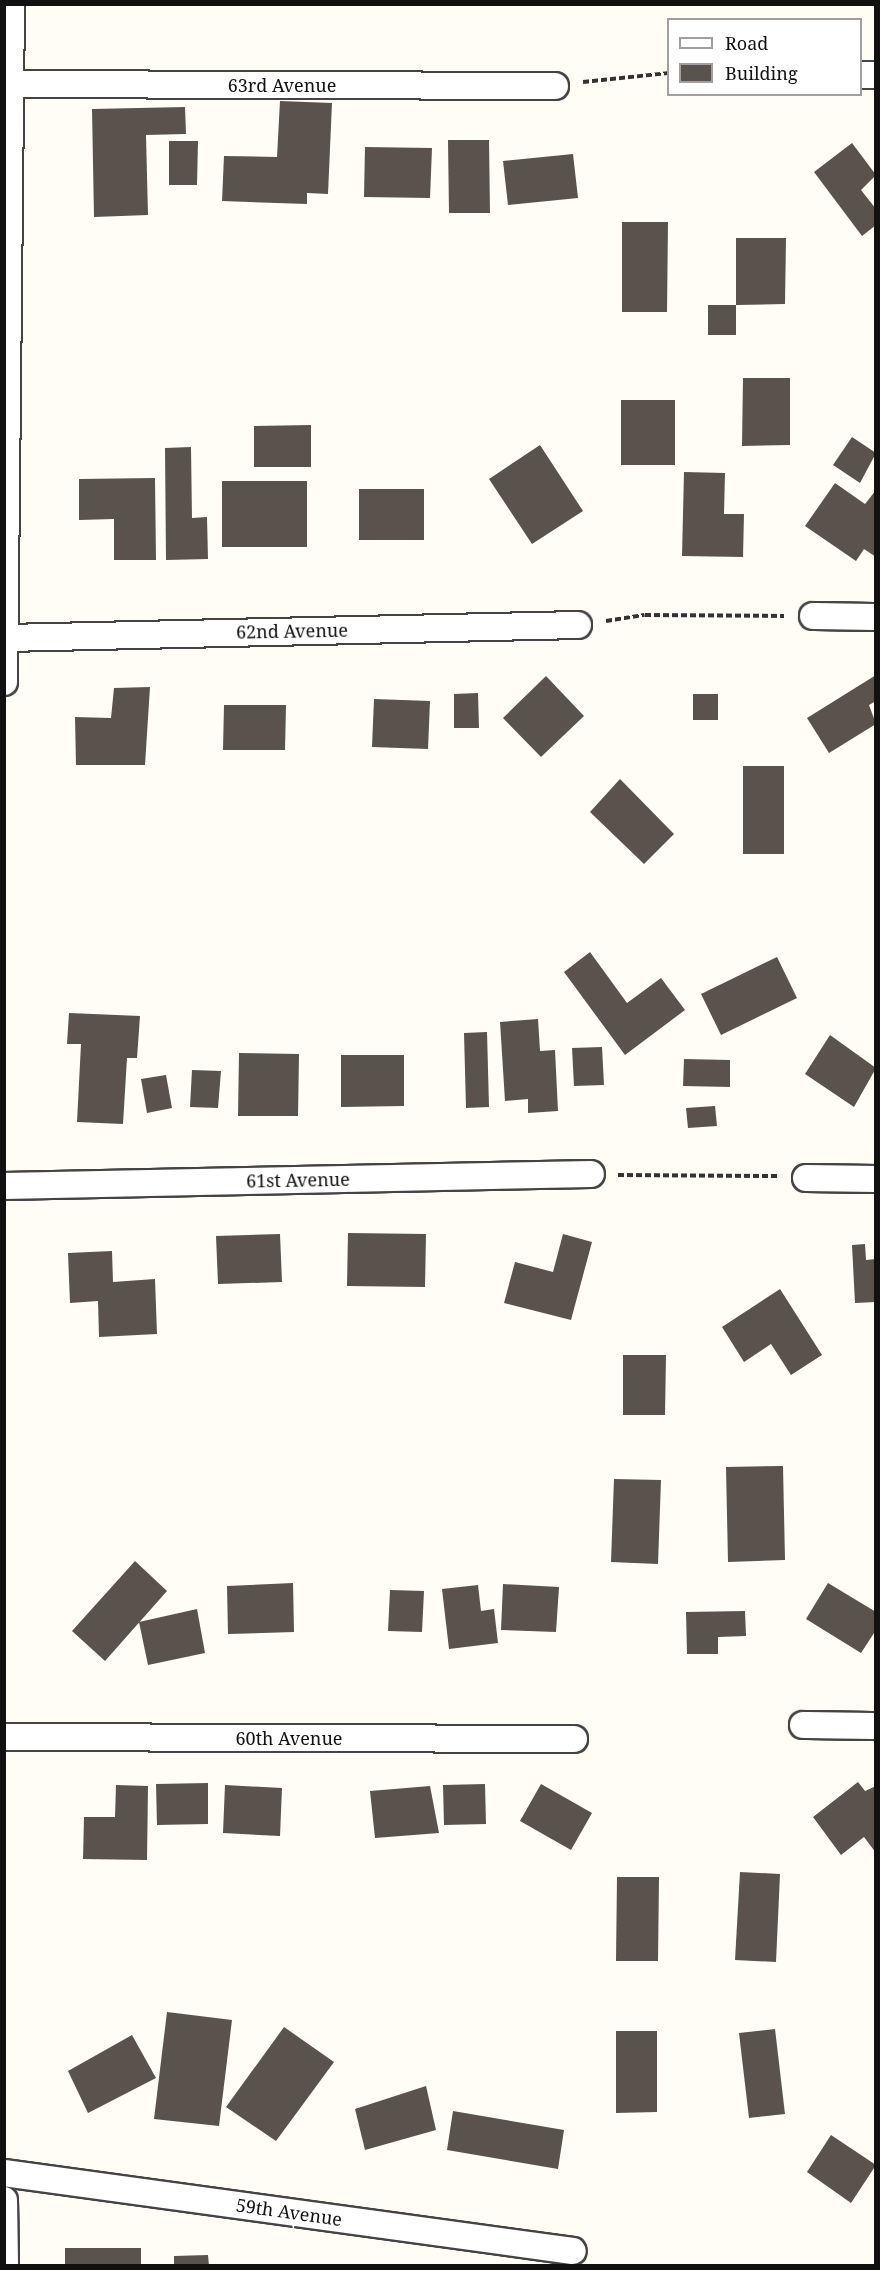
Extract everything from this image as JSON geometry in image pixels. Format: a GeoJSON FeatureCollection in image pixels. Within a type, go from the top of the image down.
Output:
{"type":"FeatureCollection","features":[{"type":"Feature","properties":{"kind":"street"},"geometry":{"type":"LineString","coordinates":[[4,682],[10,4]]}},
{"type":"Feature","properties":{"kind":"street","name":"63rd Avenue"},"geometry":{"type":"LineString","coordinates":[[9,84],[555,87]]}},
{"type":"Feature","properties":{"kind":"street"},"geometry":{"type":"LineString","coordinates":[[813,616],[876,617]]}},
{"type":"Feature","properties":{"kind":"street","name":"62nd Avenue"},"geometry":{"type":"LineString","coordinates":[[6,638],[578,625]]}},
{"type":"Feature","properties":{"kind":"street","name":"61st Avenue"},"geometry":{"type":"LineString","coordinates":[[4,1186],[591,1174]]}},
{"type":"Feature","properties":{"kind":"street"},"geometry":{"type":"LineString","coordinates":[[806,1178],[876,1179]]}},
{"type":"Feature","properties":{"kind":"street"},"geometry":{"type":"LineString","coordinates":[[803,1725],[876,1726]]}},
{"type":"Feature","properties":{"kind":"street","name":"60th Avenue"},"geometry":{"type":"LineString","coordinates":[[4,1737],[574,1738]]}},
{"type":"Feature","properties":{"kind":"street","name":"59th Avenue"},"geometry":{"type":"LineString","coordinates":[[4,2172],[573,2251]]}},
{"type":"Feature","properties":{"kind":"street"},"geometry":{"type":"LineString","coordinates":[[4,2199],[5,2265]]}},
{"type":"Feature","properties":{"kind":"path"},"geometry":{"type":"LineString","coordinates":[[555,87],[667,73]]}},
{"type":"Feature","properties":{"kind":"path"},"geometry":{"type":"LineString","coordinates":[[578,625],[645,615],[813,616]]}},
{"type":"Feature","properties":{"kind":"path"},"geometry":{"type":"LineString","coordinates":[[591,1174],[806,1178]]}},
{"type":"Feature","properties":{"kind":"building"},"geometry":{"type":"Polygon","coordinates":[[[280,101],[332,103],[328,194],[307,193],[307,204],[222,201],[224,156],[277,157],[280,101]]]}},
{"type":"Feature","properties":{"kind":"building"},"geometry":{"type":"Polygon","coordinates":[[[185,107],[186,134],[146,135],[148,215],[94,217],[92,109],[185,107]]]}},
{"type":"Feature","properties":{"kind":"building"},"geometry":{"type":"Polygon","coordinates":[[[448,140],[489,140],[490,213],[449,213],[448,140]]]}},
{"type":"Feature","properties":{"kind":"building"},"geometry":{"type":"Polygon","coordinates":[[[169,141],[198,141],[197,185],[169,185],[169,141]]]}},
{"type":"Feature","properties":{"kind":"building"},"geometry":{"type":"Polygon","coordinates":[[[852,143],[876,175],[861,190],[876,209],[876,225],[862,236],[814,172],[852,143]]]}},
{"type":"Feature","properties":{"kind":"building"},"geometry":{"type":"Polygon","coordinates":[[[365,147],[432,148],[430,198],[364,197],[365,147]]]}},
{"type":"Feature","properties":{"kind":"building"},"geometry":{"type":"Polygon","coordinates":[[[573,154],[578,198],[508,205],[503,161],[573,154]]]}},
{"type":"Feature","properties":{"kind":"building"},"geometry":{"type":"Polygon","coordinates":[[[622,222],[668,222],[667,312],[622,312],[622,222]]]}},
{"type":"Feature","properties":{"kind":"building"},"geometry":{"type":"Polygon","coordinates":[[[736,238],[786,238],[785,304],[736,305],[736,238]]]}},
{"type":"Feature","properties":{"kind":"building"},"geometry":{"type":"Polygon","coordinates":[[[708,305],[736,305],[736,335],[708,335],[708,305]]]}},
{"type":"Feature","properties":{"kind":"building"},"geometry":{"type":"Polygon","coordinates":[[[743,378],[790,378],[790,445],[742,446],[743,378]]]}},
{"type":"Feature","properties":{"kind":"building"},"geometry":{"type":"Polygon","coordinates":[[[621,400],[675,400],[675,465],[621,465],[621,400]]]}},
{"type":"Feature","properties":{"kind":"building"},"geometry":{"type":"Polygon","coordinates":[[[311,425],[311,467],[254,467],[254,426],[311,425]]]}},
{"type":"Feature","properties":{"kind":"building"},"geometry":{"type":"Polygon","coordinates":[[[852,437],[876,453],[860,483],[833,465],[852,437]]]}},
{"type":"Feature","properties":{"kind":"building"},"geometry":{"type":"Polygon","coordinates":[[[540,445],[583,511],[532,544],[489,479],[540,445]]]}},
{"type":"Feature","properties":{"kind":"building"},"geometry":{"type":"Polygon","coordinates":[[[191,447],[192,518],[207,517],[208,559],[166,560],[165,448],[191,447]]]}},
{"type":"Feature","properties":{"kind":"building"},"geometry":{"type":"Polygon","coordinates":[[[684,472],[725,473],[724,514],[744,514],[743,557],[682,556],[684,472]]]}},
{"type":"Feature","properties":{"kind":"building"},"geometry":{"type":"Polygon","coordinates":[[[155,478],[156,560],[114,560],[114,519],[79,520],[79,479],[155,478]]]}},
{"type":"Feature","properties":{"kind":"building"},"geometry":{"type":"Polygon","coordinates":[[[222,481],[307,481],[307,547],[222,547],[222,481]]]}},
{"type":"Feature","properties":{"kind":"building"},"geometry":{"type":"Polygon","coordinates":[[[835,483],[865,504],[876,490],[876,557],[864,549],[856,561],[805,526],[835,483]]]}},
{"type":"Feature","properties":{"kind":"building"},"geometry":{"type":"Polygon","coordinates":[[[359,489],[424,489],[424,540],[359,540],[359,489]]]}},
{"type":"Feature","properties":{"kind":"building"},"geometry":{"type":"Polygon","coordinates":[[[876,675],[876,701],[869,705],[876,724],[829,753],[807,718],[876,675]]]}},
{"type":"Feature","properties":{"kind":"building"},"geometry":{"type":"Polygon","coordinates":[[[546,676],[584,716],[541,757],[503,718],[546,676]]]}},
{"type":"Feature","properties":{"kind":"building"},"geometry":{"type":"Polygon","coordinates":[[[150,687],[145,765],[76,765],[75,717],[111,718],[114,688],[150,687]]]}},
{"type":"Feature","properties":{"kind":"building"},"geometry":{"type":"Polygon","coordinates":[[[478,693],[479,728],[454,728],[454,694],[478,693]]]}},
{"type":"Feature","properties":{"kind":"building"},"geometry":{"type":"Polygon","coordinates":[[[693,694],[718,694],[718,720],[693,720],[693,694]]]}},
{"type":"Feature","properties":{"kind":"building"},"geometry":{"type":"Polygon","coordinates":[[[374,699],[430,701],[428,749],[372,747],[374,699]]]}},
{"type":"Feature","properties":{"kind":"building"},"geometry":{"type":"Polygon","coordinates":[[[224,705],[286,705],[285,750],[223,750],[224,705]]]}},
{"type":"Feature","properties":{"kind":"building"},"geometry":{"type":"Polygon","coordinates":[[[743,766],[784,766],[784,854],[743,854],[743,766]]]}},
{"type":"Feature","properties":{"kind":"building"},"geometry":{"type":"Polygon","coordinates":[[[620,779],[674,834],[644,864],[590,812],[620,779]]]}},
{"type":"Feature","properties":{"kind":"building"},"geometry":{"type":"Polygon","coordinates":[[[590,952],[627,1003],[661,978],[685,1010],[625,1055],[564,972],[590,952]]]}},
{"type":"Feature","properties":{"kind":"building"},"geometry":{"type":"Polygon","coordinates":[[[777,957],[797,998],[721,1035],[701,994],[777,957]]]}},
{"type":"Feature","properties":{"kind":"building"},"geometry":{"type":"Polygon","coordinates":[[[69,1013],[140,1016],[137,1058],[127,1058],[123,1124],[77,1122],[81,1044],[67,1044],[69,1013]]]}},
{"type":"Feature","properties":{"kind":"building"},"geometry":{"type":"Polygon","coordinates":[[[538,1019],[540,1051],[555,1050],[558,1111],[528,1113],[528,1099],[505,1101],[500,1022],[538,1019]]]}},
{"type":"Feature","properties":{"kind":"building"},"geometry":{"type":"Polygon","coordinates":[[[487,1032],[489,1107],[466,1108],[464,1033],[487,1032]]]}},
{"type":"Feature","properties":{"kind":"building"},"geometry":{"type":"Polygon","coordinates":[[[830,1035],[876,1068],[854,1107],[805,1074],[830,1035]]]}},
{"type":"Feature","properties":{"kind":"building"},"geometry":{"type":"Polygon","coordinates":[[[602,1047],[604,1085],[574,1086],[572,1048],[602,1047]]]}},
{"type":"Feature","properties":{"kind":"building"},"geometry":{"type":"Polygon","coordinates":[[[239,1053],[299,1054],[298,1116],[238,1116],[239,1053]]]}},
{"type":"Feature","properties":{"kind":"building"},"geometry":{"type":"Polygon","coordinates":[[[341,1055],[404,1055],[404,1106],[341,1107],[341,1055]]]}},
{"type":"Feature","properties":{"kind":"building"},"geometry":{"type":"Polygon","coordinates":[[[684,1059],[730,1060],[730,1087],[683,1086],[684,1059]]]}},
{"type":"Feature","properties":{"kind":"building"},"geometry":{"type":"Polygon","coordinates":[[[192,1070],[221,1071],[218,1108],[190,1107],[192,1070]]]}},
{"type":"Feature","properties":{"kind":"building"},"geometry":{"type":"Polygon","coordinates":[[[166,1075],[172,1108],[147,1113],[141,1079],[166,1075]]]}},
{"type":"Feature","properties":{"kind":"building"},"geometry":{"type":"Polygon","coordinates":[[[715,1106],[717,1126],[688,1128],[686,1108],[715,1106]]]}},
{"type":"Feature","properties":{"kind":"building"},"geometry":{"type":"Polygon","coordinates":[[[348,1233],[426,1234],[425,1287],[347,1286],[348,1233]]]}},
{"type":"Feature","properties":{"kind":"building"},"geometry":{"type":"Polygon","coordinates":[[[280,1234],[282,1282],[218,1284],[216,1236],[280,1234]]]}},
{"type":"Feature","properties":{"kind":"building"},"geometry":{"type":"Polygon","coordinates":[[[563,1234],[592,1242],[571,1320],[504,1303],[515,1262],[553,1272],[563,1234]]]}},
{"type":"Feature","properties":{"kind":"building"},"geometry":{"type":"Polygon","coordinates":[[[865,1244],[866,1260],[876,1259],[876,1302],[855,1303],[852,1245],[865,1244]]]}},
{"type":"Feature","properties":{"kind":"building"},"geometry":{"type":"Polygon","coordinates":[[[112,1251],[113,1282],[155,1279],[157,1334],[99,1337],[98,1301],[70,1303],[68,1253],[112,1251]]]}},
{"type":"Feature","properties":{"kind":"building"},"geometry":{"type":"Polygon","coordinates":[[[780,1289],[822,1355],[791,1375],[771,1344],[744,1362],[722,1327],[780,1289]]]}},
{"type":"Feature","properties":{"kind":"building"},"geometry":{"type":"Polygon","coordinates":[[[623,1355],[666,1355],[665,1415],[623,1415],[623,1355]]]}},
{"type":"Feature","properties":{"kind":"building"},"geometry":{"type":"Polygon","coordinates":[[[783,1466],[785,1560],[728,1562],[726,1467],[783,1466]]]}},
{"type":"Feature","properties":{"kind":"building"},"geometry":{"type":"Polygon","coordinates":[[[614,1479],[661,1480],[658,1564],[611,1562],[614,1479]]]}},
{"type":"Feature","properties":{"kind":"building"},"geometry":{"type":"Polygon","coordinates":[[[135,1561],[167,1591],[105,1661],[72,1631],[135,1561]]]}},
{"type":"Feature","properties":{"kind":"building"},"geometry":{"type":"Polygon","coordinates":[[[293,1583],[294,1632],[228,1634],[227,1586],[293,1583]]]}},
{"type":"Feature","properties":{"kind":"building"},"geometry":{"type":"Polygon","coordinates":[[[828,1583],[876,1612],[876,1630],[861,1653],[806,1619],[828,1583]]]}},
{"type":"Feature","properties":{"kind":"building"},"geometry":{"type":"Polygon","coordinates":[[[503,1584],[559,1587],[556,1632],[501,1630],[503,1584]]]}},
{"type":"Feature","properties":{"kind":"building"},"geometry":{"type":"Polygon","coordinates":[[[478,1585],[481,1611],[494,1609],[498,1643],[449,1649],[442,1589],[478,1585]]]}},
{"type":"Feature","properties":{"kind":"building"},"geometry":{"type":"Polygon","coordinates":[[[390,1590],[424,1591],[422,1632],[388,1631],[390,1590]]]}},
{"type":"Feature","properties":{"kind":"building"},"geometry":{"type":"Polygon","coordinates":[[[197,1609],[205,1653],[148,1665],[139,1622],[197,1609]]]}},
{"type":"Feature","properties":{"kind":"building"},"geometry":{"type":"Polygon","coordinates":[[[745,1611],[746,1636],[718,1637],[718,1654],[687,1654],[686,1612],[745,1611]]]}},
{"type":"Feature","properties":{"kind":"building"},"geometry":{"type":"Polygon","coordinates":[[[858,1782],[865,1791],[876,1786],[876,1853],[864,1837],[841,1855],[813,1817],[858,1782]]]}},
{"type":"Feature","properties":{"kind":"building"},"geometry":{"type":"Polygon","coordinates":[[[208,1783],[208,1824],[157,1825],[156,1784],[208,1783]]]}},
{"type":"Feature","properties":{"kind":"building"},"geometry":{"type":"Polygon","coordinates":[[[485,1784],[486,1824],[444,1825],[443,1785],[485,1784]]]}},
{"type":"Feature","properties":{"kind":"building"},"geometry":{"type":"Polygon","coordinates":[[[541,1784],[592,1813],[571,1850],[520,1821],[541,1784]]]}},
{"type":"Feature","properties":{"kind":"building"},"geometry":{"type":"Polygon","coordinates":[[[116,1785],[148,1786],[147,1860],[83,1859],[84,1817],[115,1817],[116,1785]]]}},
{"type":"Feature","properties":{"kind":"building"},"geometry":{"type":"Polygon","coordinates":[[[225,1785],[282,1788],[280,1836],[223,1833],[225,1785]]]}},
{"type":"Feature","properties":{"kind":"building"},"geometry":{"type":"Polygon","coordinates":[[[430,1786],[439,1833],[375,1838],[370,1791],[430,1786]]]}},
{"type":"Feature","properties":{"kind":"building"},"geometry":{"type":"Polygon","coordinates":[[[740,1872],[780,1874],[776,1962],[735,1960],[740,1872]]]}},
{"type":"Feature","properties":{"kind":"building"},"geometry":{"type":"Polygon","coordinates":[[[617,1877],[659,1877],[658,1961],[616,1961],[617,1877]]]}},
{"type":"Feature","properties":{"kind":"building"},"geometry":{"type":"Polygon","coordinates":[[[167,2012],[232,2020],[219,2126],[154,2119],[167,2012]]]}},
{"type":"Feature","properties":{"kind":"building"},"geometry":{"type":"Polygon","coordinates":[[[284,2027],[334,2062],[276,2141],[226,2107],[284,2027]]]}},
{"type":"Feature","properties":{"kind":"building"},"geometry":{"type":"Polygon","coordinates":[[[775,2029],[785,2114],[749,2118],[739,2033],[775,2029]]]}},
{"type":"Feature","properties":{"kind":"building"},"geometry":{"type":"Polygon","coordinates":[[[616,2031],[657,2031],[657,2112],[616,2113],[616,2031]]]}},
{"type":"Feature","properties":{"kind":"building"},"geometry":{"type":"Polygon","coordinates":[[[132,2035],[156,2078],[88,2113],[68,2071],[132,2035]]]}},
{"type":"Feature","properties":{"kind":"building"},"geometry":{"type":"Polygon","coordinates":[[[426,2086],[436,2130],[365,2150],[355,2109],[426,2086]]]}},
{"type":"Feature","properties":{"kind":"building"},"geometry":{"type":"Polygon","coordinates":[[[453,2111],[564,2130],[558,2169],[447,2150],[453,2111]]]}},
{"type":"Feature","properties":{"kind":"building"},"geometry":{"type":"Polygon","coordinates":[[[831,2135],[876,2165],[851,2203],[807,2172],[831,2135]]]}},
{"type":"Feature","properties":{"kind":"building"},"geometry":{"type":"Polygon","coordinates":[[[65,2248],[141,2248],[141,2266],[65,2266],[65,2248]]]}},
{"type":"Feature","properties":{"kind":"building"},"geometry":{"type":"Polygon","coordinates":[[[208,2255],[209,2266],[174,2266],[174,2256],[208,2255]]]}}]}
